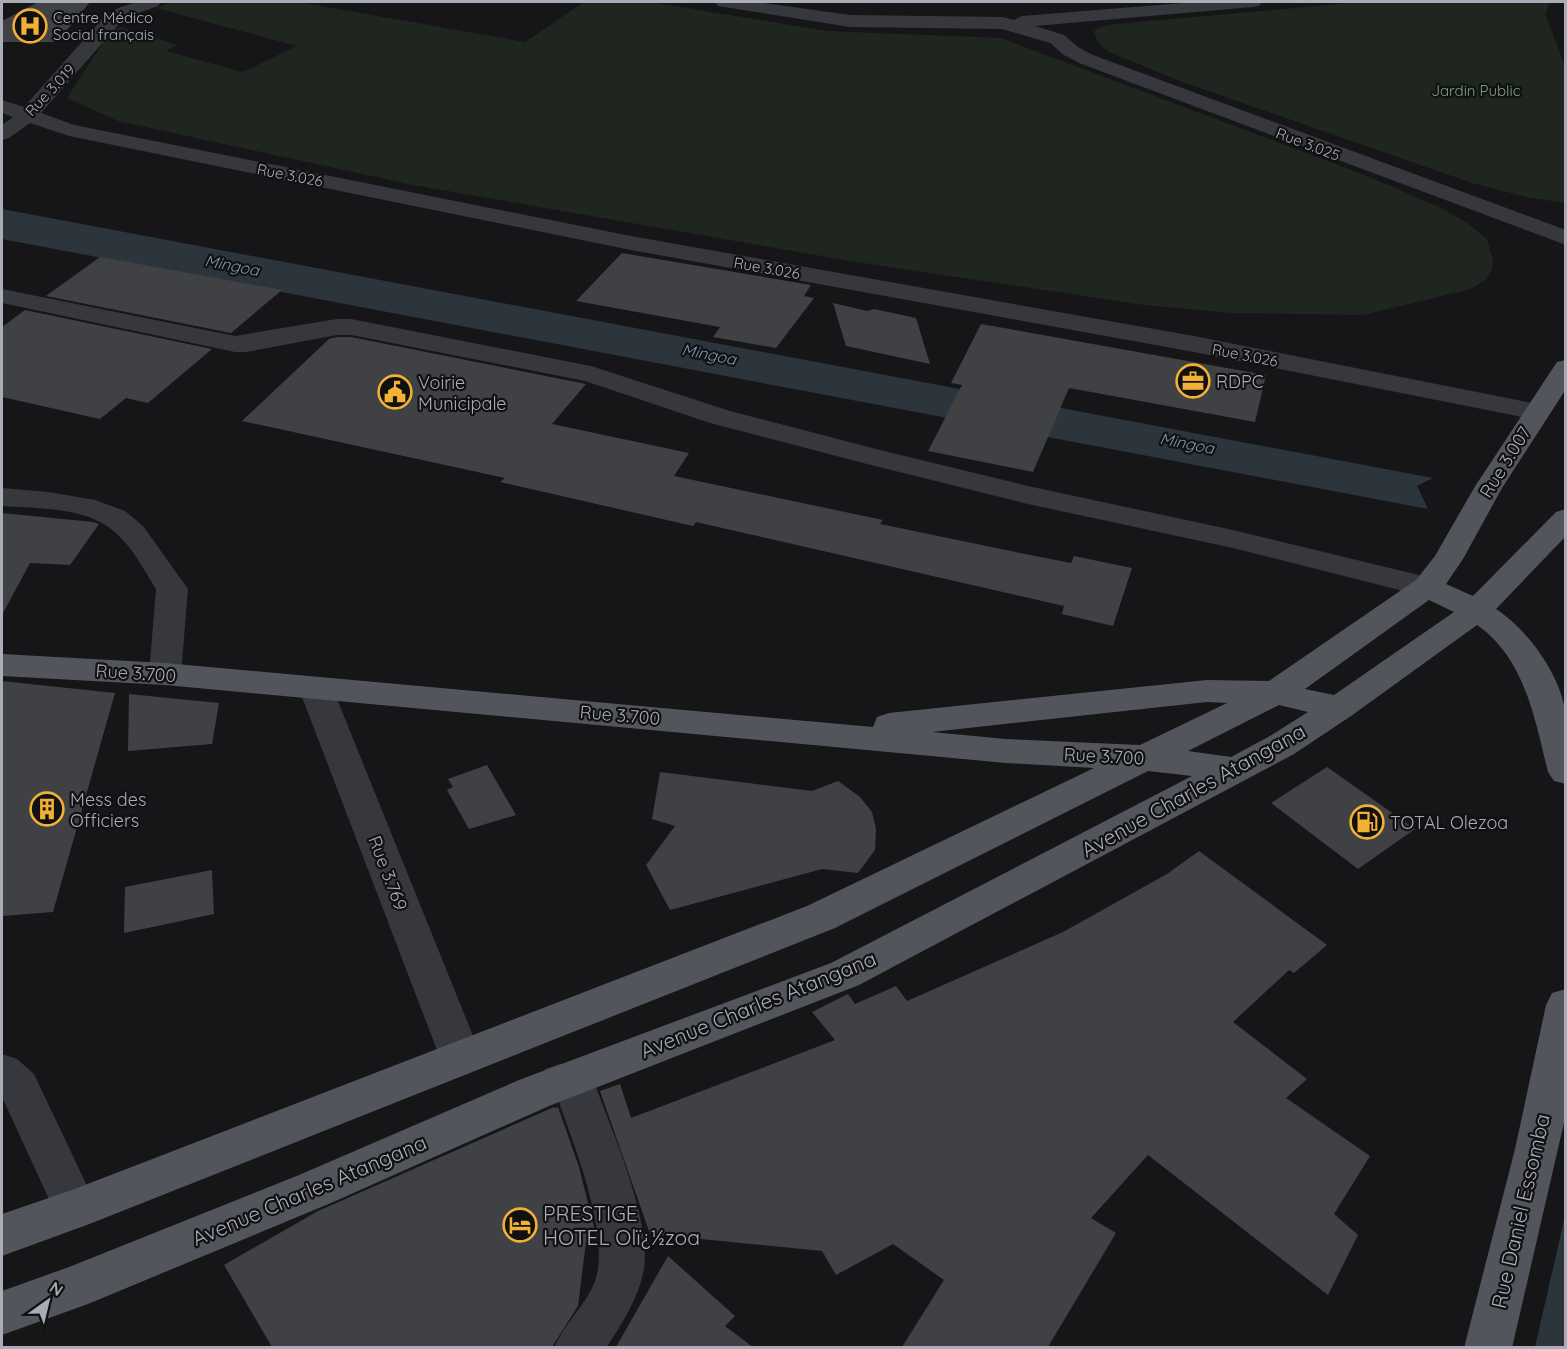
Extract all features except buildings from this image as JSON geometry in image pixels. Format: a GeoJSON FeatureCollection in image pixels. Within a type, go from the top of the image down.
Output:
{"type":"FeatureCollection","features":[{"type":"Feature","properties":{"kind":"main road","name":"Rue 3.007"},"geometry":{"type":"LineString","coordinates":[[1426,576],[1488,488],[1566,368]]}},
{"type":"Feature","properties":{"kind":"main road"},"geometry":{"type":"LineString","coordinates":[[1487,600],[1566,518]]}},
{"type":"Feature","properties":{"kind":"main road"},"geometry":{"type":"LineString","coordinates":[[2,1234],[76,1209],[821,917],[1276,693],[1426,576],[1487,600],[1500,626],[1517,646],[1535,677],[1548,710],[1566,772]]}},
{"type":"Feature","properties":{"kind":"main road","name":"Avenue Charles Atangana"},"geometry":{"type":"LineString","coordinates":[[2,1313],[72,1288],[315,1189],[560,1082],[845,974],[1282,745],[1339,708],[1487,600]]}},
{"type":"Feature","properties":{"kind":"main road","name":"Rue 3.700"},"geometry":{"type":"LineString","coordinates":[[2,665],[165,674],[820,732],[1006,751],[1146,758],[1238,770]]}},
{"type":"Feature","properties":{"kind":"main road"},"geometry":{"type":"LineString","coordinates":[[820,732],[1196,692],[1276,693],[1339,708]]}},
{"type":"Feature","properties":{"kind":"main road","name":"Rue Daniel Essomba"},"geometry":{"type":"LineString","coordinates":[[1488,1347],[1537,1149],[1566,1005]]}},
{"type":"Feature","properties":{"kind":"street","name":"Rue 3.025"},"geometry":{"type":"LineString","coordinates":[[724,2],[850,21],[1003,23],[1057,39],[1086,59],[1413,183],[1566,238]]}},
{"type":"Feature","properties":{"kind":"street"},"geometry":{"type":"LineString","coordinates":[[975,7],[1003,23],[1062,10],[1253,2]]}},
{"type":"Feature","properties":{"kind":"street","name":"Rue 3.019"},"geometry":{"type":"LineString","coordinates":[[2,134],[27,116],[112,20],[140,3]]}},
{"type":"Feature","properties":{"kind":"street"},"geometry":{"type":"LineString","coordinates":[[1057,39],[1062,10]]}},
{"type":"Feature","properties":{"kind":"street","name":"Rue 3.026"},"geometry":{"type":"LineString","coordinates":[[2,106],[69,130],[597,236],[1194,344],[1537,412]]}},
{"type":"Feature","properties":{"kind":"street"},"geometry":{"type":"LineString","coordinates":[[2,296],[235,344],[338,327],[351,327],[591,374],[720,417],[877,458],[1426,576]]}},
{"type":"Feature","properties":{"kind":"street"},"geometry":{"type":"LineString","coordinates":[[2,497],[70,503],[99,512],[125,525],[172,589],[165,674]]}},
{"type":"Feature","properties":{"kind":"street","name":"Rue 3.769"},"geometry":{"type":"LineString","coordinates":[[316,689],[461,1058]]}},
{"type":"Feature","properties":{"kind":"street"},"geometry":{"type":"LineString","coordinates":[[2,1072],[18,1087],[76,1209]]}},
{"type":"Feature","properties":{"kind":"street"},"geometry":{"type":"LineString","coordinates":[[560,1082],[576,1090],[580,1100],[610,1186],[622,1254],[618,1284],[578,1347]]}},
{"type":"Feature","properties":{"kind":"green space"},"geometry":{"type":"Polygon","coordinates":[[[173,2],[298,2],[525,42],[584,2],[650,2],[827,31],[1001,38],[1370,177],[1443,209],[1467,223],[1487,239],[1493,260],[1492,270],[1486,279],[1471,289],[1363,315],[1231,313],[1144,305],[850,261],[413,185],[118,121],[67,98],[112,29],[121,27],[177,45],[166,51],[243,72],[297,46],[156,8],[173,2]]]}},
{"type":"Feature","properties":{"kind":"green space","name":"Jardin Public"},"geometry":{"type":"Polygon","coordinates":[[[1361,2],[1550,2],[1545,14],[1565,66],[1565,203],[1526,197],[1472,183],[1177,80],[1107,51],[1097,41],[1094,31],[1100,27],[1116,24],[1361,2]]]}},
{"type":"Feature","properties":{"kind":"water","name":"Mingoa"},"geometry":{"type":"Polygon","coordinates":[[[2,209],[1433,478],[1417,486],[1428,509],[2,239],[2,209]]]}},
{"type":"Feature","properties":{"kind":"water"},"geometry":{"type":"Polygon","coordinates":[[[1565,1216],[1565,1347],[1535,1347],[1565,1216]]]}},
{"type":"Feature","properties":{"kind":"place","name":"Centre Médico Social français"},"geometry":{"type":"Point","coordinates":[30,26]}},
{"type":"Feature","properties":{"kind":"place","name":"RDPC"},"geometry":{"type":"Point","coordinates":[1193,381]}},
{"type":"Feature","properties":{"kind":"place","name":"Voirie Municipale"},"geometry":{"type":"Point","coordinates":[395,392]}},
{"type":"Feature","properties":{"kind":"place","name":"Mess des Officiers"},"geometry":{"type":"Point","coordinates":[47,809]}},
{"type":"Feature","properties":{"kind":"place","name":"TOTAL Olezoa"},"geometry":{"type":"Point","coordinates":[1367,822]}},
{"type":"Feature","properties":{"kind":"place","name":"PRESTIGE HOTEL Olï¿½zoa"},"geometry":{"type":"Point","coordinates":[520,1225]}}]}
